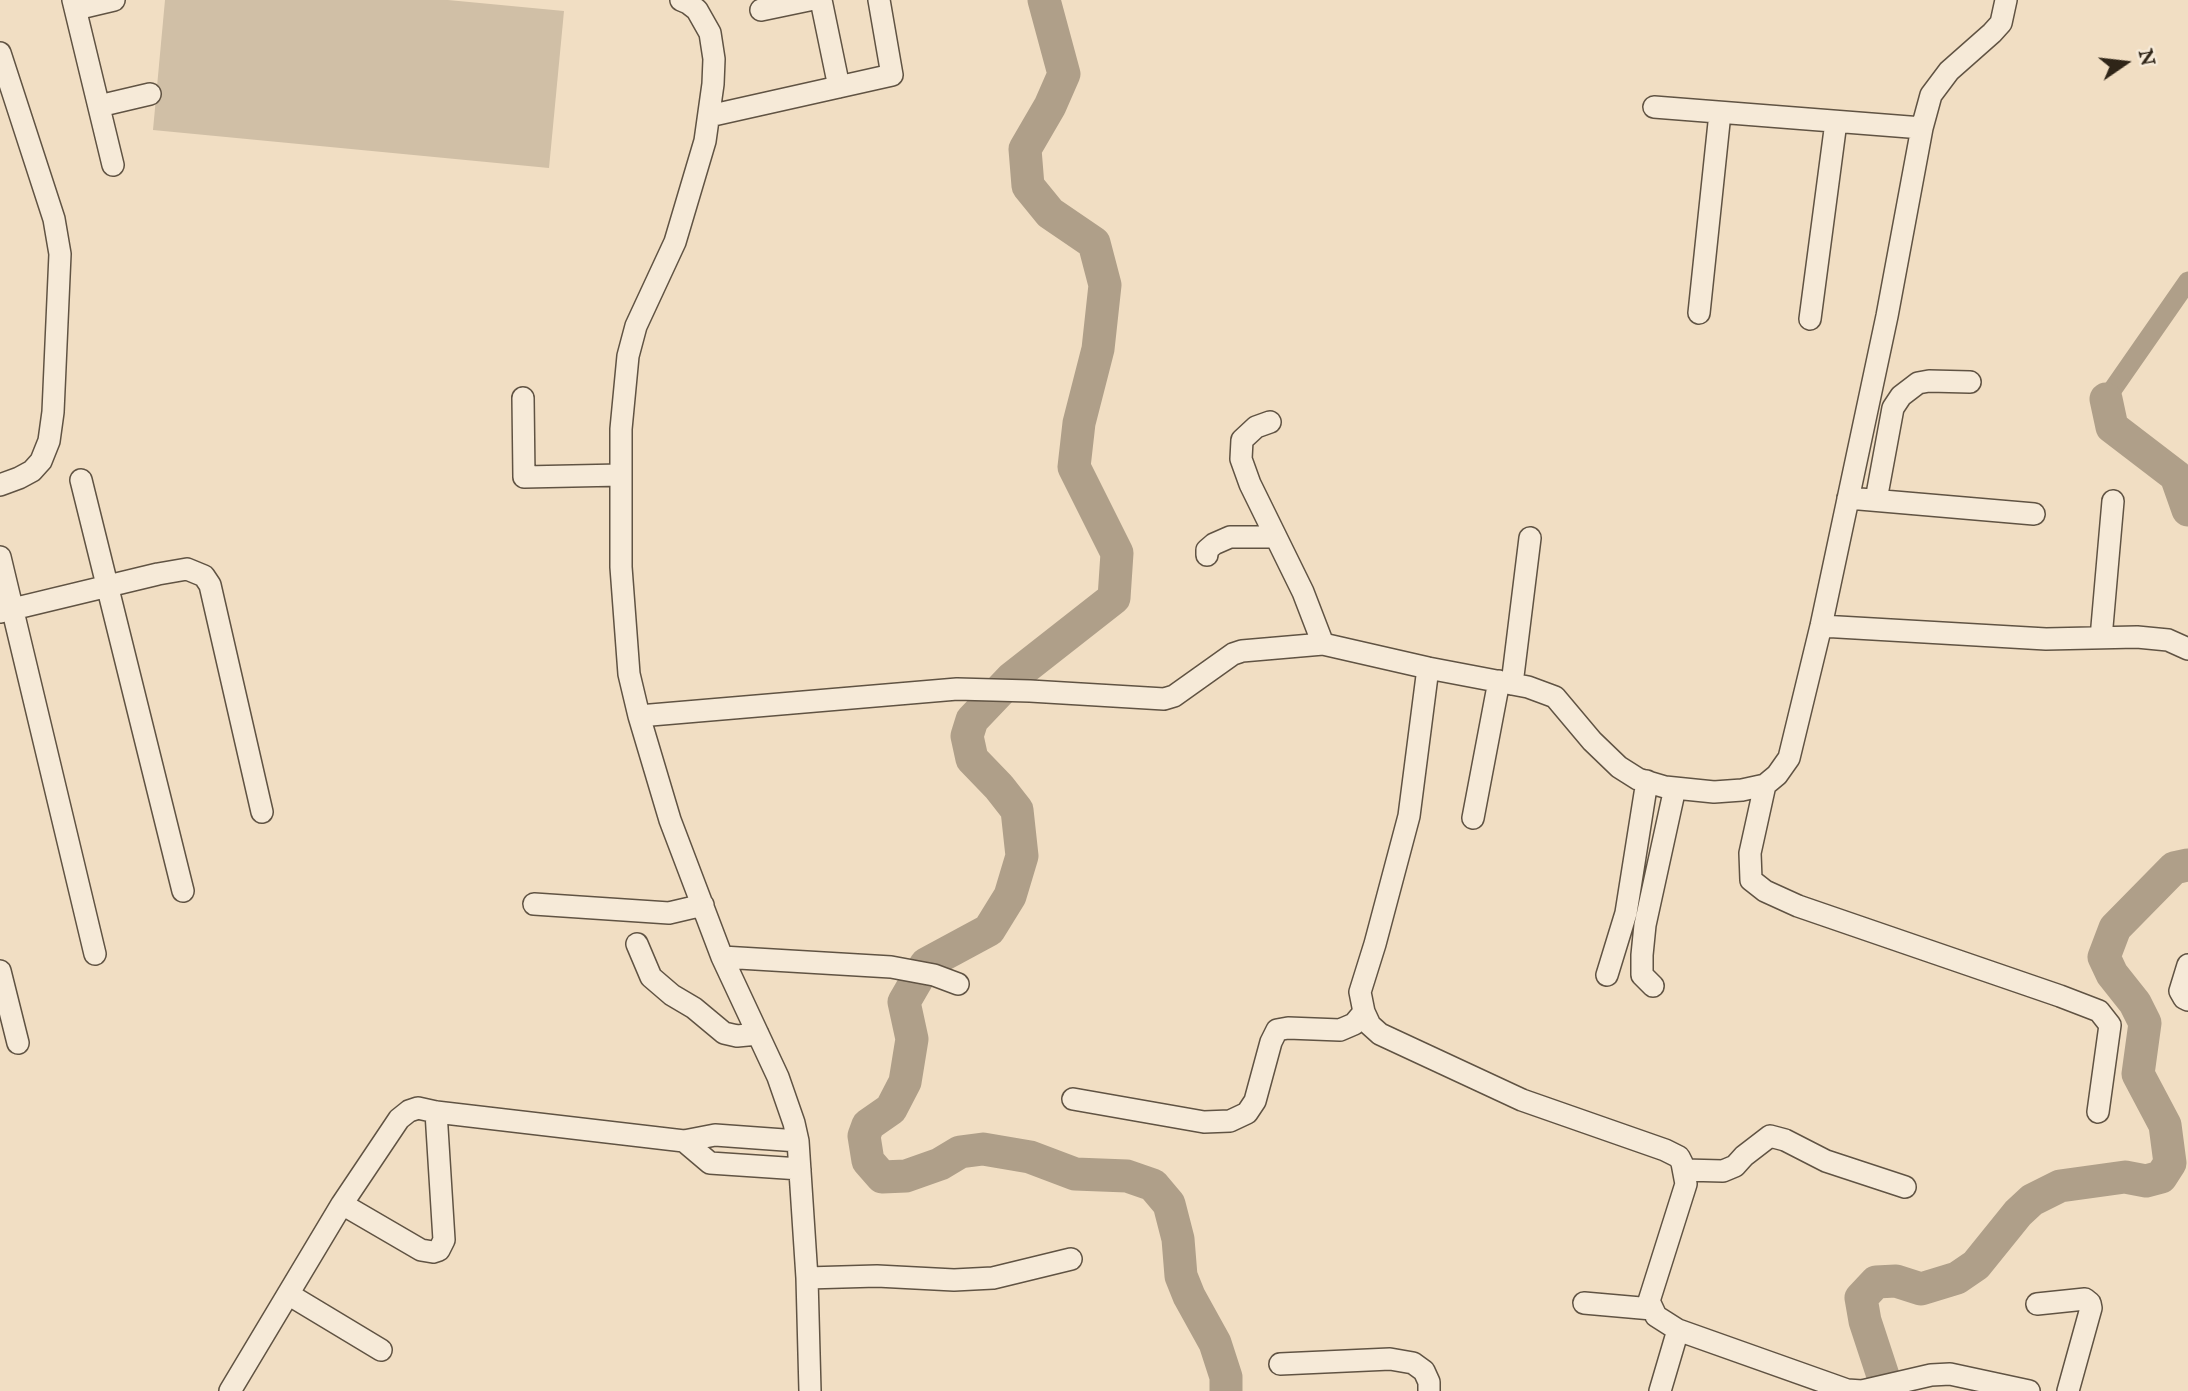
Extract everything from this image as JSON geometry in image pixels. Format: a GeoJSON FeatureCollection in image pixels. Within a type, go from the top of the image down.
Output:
{"type":"FeatureCollection","features":[{"type":"Feature","properties":{"kind":"street"},"geometry":{"type":"LineString","coordinates":[[113,165],[74,5],[114,0]]}},
{"type":"Feature","properties":{"kind":"street"},"geometry":{"type":"LineString","coordinates":[[761,10],[809,0]]}},
{"type":"Feature","properties":{"kind":"street"},"geometry":{"type":"LineString","coordinates":[[821,0],[839,87]]}},
{"type":"Feature","properties":{"kind":"street"},"geometry":{"type":"LineString","coordinates":[[709,116],[892,75],[879,0]]}},
{"type":"Feature","properties":{"kind":"street"},"geometry":{"type":"LineString","coordinates":[[639,716],[957,689],[1164,699],[1174,696],[1233,654],[1323,644],[1528,687],[1555,697],[1592,741],[1619,767],[1647,782],[1714,792],[1765,785],[1777,775],[1789,758],[1821,626],[1887,316],[1922,128],[1931,95],[1949,71],[2001,23],[2006,0]]}},
{"type":"Feature","properties":{"kind":"street"},"geometry":{"type":"LineString","coordinates":[[689,2],[710,33],[714,59],[713,84],[705,141],[675,242],[636,326],[628,356],[621,429],[621,567],[629,674],[670,820],[723,957],[778,1077],[796,1132],[810,1330],[810,1391]]}},
{"type":"Feature","properties":{"kind":"street"},"geometry":{"type":"LineString","coordinates":[[0,53],[54,219],[60,254],[53,412],[49,441],[41,461],[32,471],[0,485]]}},
{"type":"Feature","properties":{"kind":"street"},"geometry":{"type":"LineString","coordinates":[[99,106],[150,94]]}},
{"type":"Feature","properties":{"kind":"street"},"geometry":{"type":"LineString","coordinates":[[1654,107],[1922,128]]}},
{"type":"Feature","properties":{"kind":"street"},"geometry":{"type":"LineString","coordinates":[[1699,313],[1720,113]]}},
{"type":"Feature","properties":{"kind":"street"},"geometry":{"type":"LineString","coordinates":[[1810,319],[1836,122]]}},
{"type":"Feature","properties":{"kind":"street"},"geometry":{"type":"LineString","coordinates":[[1876,500],[1893,408],[1900,396],[1918,383],[1970,382]]}},
{"type":"Feature","properties":{"kind":"street"},"geometry":{"type":"LineString","coordinates":[[523,398],[524,477],[621,475]]}},
{"type":"Feature","properties":{"kind":"street"},"geometry":{"type":"LineString","coordinates":[[1270,422],[1256,427],[1242,440],[1241,458],[1250,484],[1303,592],[1323,644]]}},
{"type":"Feature","properties":{"kind":"street"},"geometry":{"type":"LineString","coordinates":[[81,480],[183,891]]}},
{"type":"Feature","properties":{"kind":"street"},"geometry":{"type":"LineString","coordinates":[[1848,498],[2034,514]]}},
{"type":"Feature","properties":{"kind":"street"},"geometry":{"type":"LineString","coordinates":[[2101,638],[2113,501]]}},
{"type":"Feature","properties":{"kind":"street"},"geometry":{"type":"LineString","coordinates":[[1207,555],[1207,550],[1214,544],[1230,537],[1276,537]]}},
{"type":"Feature","properties":{"kind":"street"},"geometry":{"type":"LineString","coordinates":[[1473,818],[1505,682],[1530,538]]}},
{"type":"Feature","properties":{"kind":"street"},"geometry":{"type":"LineString","coordinates":[[0,557],[6,610],[95,954]]}},
{"type":"Feature","properties":{"kind":"street"},"geometry":{"type":"LineString","coordinates":[[6,610],[187,569],[204,576],[210,585],[261,812]]}},
{"type":"Feature","properties":{"kind":"street"},"geometry":{"type":"LineString","coordinates":[[1821,626],[2046,639],[2137,637],[2168,640],[2188,649]]}},
{"type":"Feature","properties":{"kind":"street"},"geometry":{"type":"LineString","coordinates":[[1428,668],[1409,816],[1360,992],[1364,1012],[1370,1024],[1380,1034],[1522,1100],[1665,1150],[1678,1157],[1686,1184],[1649,1301],[1656,1316],[1678,1330],[1847,1390],[1862,1391],[1931,1375],[1950,1374],[2029,1391]]}},
{"type":"Feature","properties":{"kind":"street"},"geometry":{"type":"LineString","coordinates":[[1607,975],[1626,913],[1647,782]]}},
{"type":"Feature","properties":{"kind":"street"},"geometry":{"type":"LineString","coordinates":[[1765,785],[1750,853],[1751,880],[1765,891],[1798,906],[2099,1011],[2110,1025],[2098,1112]]}},
{"type":"Feature","properties":{"kind":"street"},"geometry":{"type":"LineString","coordinates":[[1653,986],[1642,975],[1645,925],[1675,788]]}},
{"type":"Feature","properties":{"kind":"street"},"geometry":{"type":"LineString","coordinates":[[534,904],[669,913],[703,905]]}},
{"type":"Feature","properties":{"kind":"street"},"geometry":{"type":"LineString","coordinates":[[637,944],[651,976],[665,990],[694,1008],[724,1033],[737,1036],[758,1034]]}},
{"type":"Feature","properties":{"kind":"street"},"geometry":{"type":"LineString","coordinates":[[723,957],[891,967],[934,975],[958,984]]}},
{"type":"Feature","properties":{"kind":"street"},"geometry":{"type":"LineString","coordinates":[[2188,965],[2180,991],[2188,1000]]}},
{"type":"Feature","properties":{"kind":"street"},"geometry":{"type":"LineString","coordinates":[[0,971],[18,1043]]}},
{"type":"Feature","properties":{"kind":"street"},"geometry":{"type":"LineString","coordinates":[[1073,1099],[1204,1122],[1230,1121],[1247,1113],[1255,1101],[1271,1042],[1277,1030],[1340,1030],[1354,1024],[1364,1012]]}},
{"type":"Feature","properties":{"kind":"street"},"geometry":{"type":"LineString","coordinates":[[234,1390],[342,1204],[399,1119],[409,1111],[418,1108],[684,1141],[715,1135],[796,1132]]}},
{"type":"Feature","properties":{"kind":"street"},"geometry":{"type":"LineString","coordinates":[[342,1204],[421,1250],[439,1250],[444,1240],[436,1112]]}},
{"type":"Feature","properties":{"kind":"street"},"geometry":{"type":"LineString","coordinates":[[1684,1170],[1723,1171],[1735,1166],[1770,1136],[1785,1140],[1826,1161],[1905,1187]]}},
{"type":"Feature","properties":{"kind":"street"},"geometry":{"type":"LineString","coordinates":[[684,1141],[710,1163],[800,1169]]}},
{"type":"Feature","properties":{"kind":"street"},"geometry":{"type":"LineString","coordinates":[[807,1278],[993,1278],[1071,1259]]}},
{"type":"Feature","properties":{"kind":"street"},"geometry":{"type":"LineString","coordinates":[[288,1293],[381,1350]]}},
{"type":"Feature","properties":{"kind":"street"},"geometry":{"type":"LineString","coordinates":[[2037,1304],[2085,1299],[2090,1303],[2091,1308],[2068,1391]]}},
{"type":"Feature","properties":{"kind":"street"},"geometry":{"type":"LineString","coordinates":[[1584,1303],[1652,1309]]}},
{"type":"Feature","properties":{"kind":"street"},"geometry":{"type":"LineString","coordinates":[[1660,1391],[1678,1330]]}},
{"type":"Feature","properties":{"kind":"street"},"geometry":{"type":"LineString","coordinates":[[1280,1364],[1390,1359],[1413,1363],[1424,1371],[1429,1382],[1429,1391]]}},
{"type":"Feature","properties":{"kind":"shaded area"},"geometry":{"type":"Polygon","coordinates":[[[165,0],[448,0],[564,11],[549,168],[153,130],[165,0]]]}},
{"type":"Feature","properties":{"kind":"waterway"},"geometry":{"type":"LineString","coordinates":[[1044,0],[1064,74],[1050,106],[1025,149],[1028,186],[1050,213],[1094,243],[1105,285],[1098,349],[1079,423],[1074,467],[1117,553],[1114,598],[1012,678],[972,720],[967,736],[972,759],[1017,810],[1022,856],[1010,896],[989,930],[926,964],[904,1002],[912,1039],[905,1082],[891,1109],[868,1125],[864,1136],[868,1161],[882,1177],[906,1176],[940,1164],[960,1152],[983,1149],[1030,1157],[1075,1174],[1127,1176],[1153,1185],[1169,1204],[1178,1239],[1181,1276],[1215,1343],[1226,1377],[1226,1391]]}},
{"type":"Feature","properties":{"kind":"waterway"},"geometry":{"type":"LineString","coordinates":[[2106,399],[2188,281]]}},
{"type":"Feature","properties":{"kind":"waterway"},"geometry":{"type":"LineString","coordinates":[[2106,399],[2112,427],[2176,476],[2188,510]]}},
{"type":"Feature","properties":{"kind":"waterway"},"geometry":{"type":"LineString","coordinates":[[1888,1391],[1865,1321],[1861,1298],[1876,1282],[1896,1281],[1921,1289],[1957,1278],[1976,1265],[2018,1213],[2032,1200],[2060,1186],[2125,1177],[2146,1181],[2161,1177],[2170,1163],[2165,1125],[2138,1074],[2145,1023],[2135,1003],[2112,974],[2104,957],[2115,928],[2174,868],[2188,865]]}}]}
